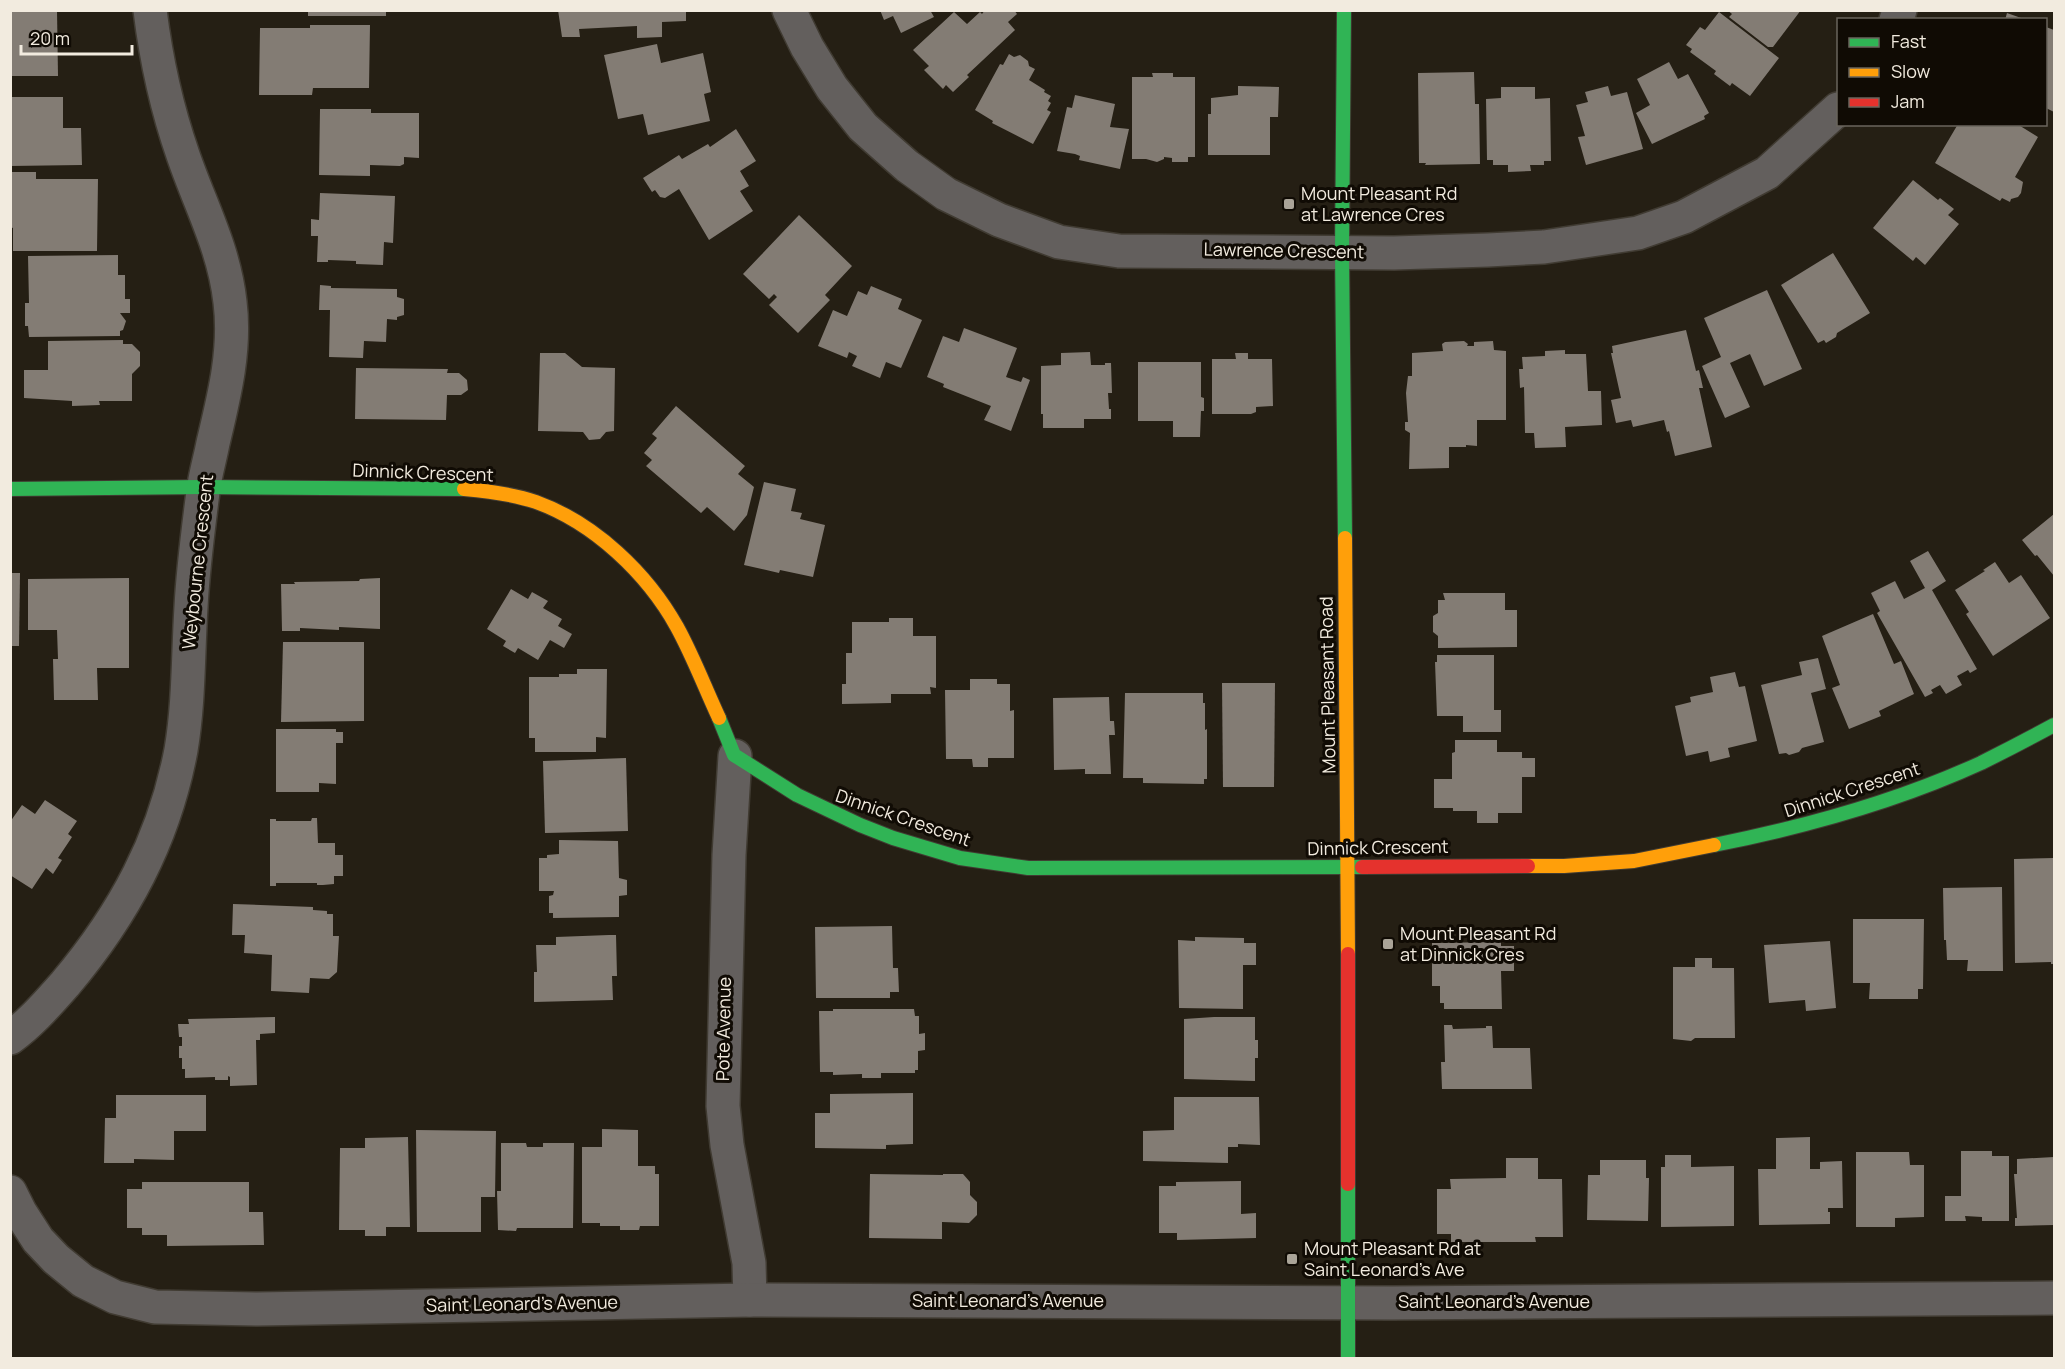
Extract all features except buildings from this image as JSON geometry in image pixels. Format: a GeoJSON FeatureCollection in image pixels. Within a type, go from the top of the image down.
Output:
{"type":"FeatureCollection","features":[{"type":"Feature","properties":{"kind":"street","name":"Weybourne Crescent"},"geometry":{"type":"LineString","coordinates":[[11,1042],[85,960],[118,915],[147,859],[161,823],[175,776],[186,710],[191,605],[203,487],[230,365],[232,327],[224,265],[217,241],[193,184],[172,120],[155,47],[150,10]]}},
{"type":"Feature","properties":{"kind":"street","name":"Lawrence Crescent"},"geometry":{"type":"LineString","coordinates":[[789,10],[807,47],[832,88],[863,128],[907,166],[946,194],[999,220],[1059,242],[1119,251],[1394,253],[1544,247],[1638,232],[1684,217],[1767,173],[1837,111]]}},
{"type":"Feature","properties":{"kind":"street","name":"Mount Pleasant Road"},"geometry":{"type":"LineString","coordinates":[[1344,10],[1342,252],[1348,867],[1348,1359]]}},
{"type":"Feature","properties":{"kind":"street","name":"Dinnick Crescent"},"geometry":{"type":"LineString","coordinates":[[10,489],[203,487],[462,489],[495,492],[547,506],[598,537],[647,584],[662,603],[677,626],[735,756],[824,810],[867,828],[968,860],[1028,868],[1564,866],[1634,861],[1708,848],[1788,830],[1872,805],[1980,763],[2055,726]]}},
{"type":"Feature","properties":{"kind":"street","name":"Pote Avenue"},"geometry":{"type":"LineString","coordinates":[[735,756],[729,847],[723,1106],[726,1137],[749,1263],[750,1300]]}},
{"type":"Feature","properties":{"kind":"street","name":"Saint Leonard's Avenue"},"geometry":{"type":"LineString","coordinates":[[10,1192],[38,1240],[74,1274],[114,1297],[155,1307],[258,1310],[750,1300],[1349,1302],[2055,1298]]}},
{"type":"Feature","properties":{"kind":"traffic: fast"},"geometry":{"type":"LineString","coordinates":[[1344,10],[1342,251],[1345,538]]}},
{"type":"Feature","properties":{"kind":"traffic: fast"},"geometry":{"type":"LineString","coordinates":[[10,489],[203,487],[464,489]]}},
{"type":"Feature","properties":{"kind":"traffic: fast"},"geometry":{"type":"LineString","coordinates":[[719,718],[734,755],[797,795],[893,838],[960,858],[1028,868],[1362,867]]}},
{"type":"Feature","properties":{"kind":"traffic: fast"},"geometry":{"type":"LineString","coordinates":[[1714,845],[1850,812],[1916,790],[1981,763],[2054,725]]}},
{"type":"Feature","properties":{"kind":"traffic: fast"},"geometry":{"type":"LineString","coordinates":[[1348,1184],[1348,1358]]}},
{"type":"Feature","properties":{"kind":"traffic: slow"},"geometry":{"type":"LineString","coordinates":[[464,489],[500,493],[536,502],[578,523],[617,552],[665,607],[688,649],[719,718]]}},
{"type":"Feature","properties":{"kind":"traffic: slow"},"geometry":{"type":"LineString","coordinates":[[1345,538],[1348,954]]}},
{"type":"Feature","properties":{"kind":"traffic: slow"},"geometry":{"type":"LineString","coordinates":[[1528,866],[1634,861],[1714,845]]}},
{"type":"Feature","properties":{"kind":"traffic: jam"},"geometry":{"type":"LineString","coordinates":[[1362,867],[1528,866]]}},
{"type":"Feature","properties":{"kind":"traffic: jam"},"geometry":{"type":"LineString","coordinates":[[1348,954],[1348,1184]]}},
{"type":"Feature","properties":{"kind":"place","name":"Mount Pleasant Rd at Lawrence Cres"},"geometry":{"type":"Point","coordinates":[1289,204]}},
{"type":"Feature","properties":{"kind":"place","name":"Mount Pleasant Rd at Dinnick Cres"},"geometry":{"type":"Point","coordinates":[1388,944]}},
{"type":"Feature","properties":{"kind":"place","name":"Mount Pleasant Rd at Saint Leonard's Ave"},"geometry":{"type":"Point","coordinates":[1292,1259]}}]}
